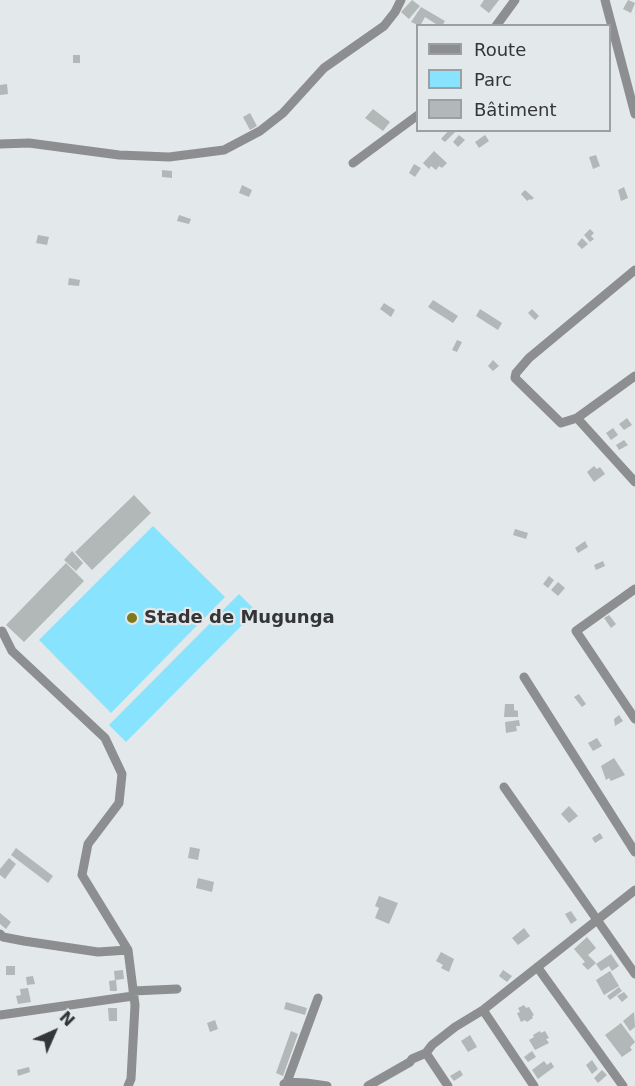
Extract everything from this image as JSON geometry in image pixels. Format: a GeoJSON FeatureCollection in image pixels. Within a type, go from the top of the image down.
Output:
{"type":"FeatureCollection","features":[{"type":"Feature","properties":{"kind":"street"},"geometry":{"type":"LineString","coordinates":[[0,144],[29,143],[119,155],[169,157],[224,150],[260,131],[283,113],[324,68],[384,26],[401,0]]}},
{"type":"Feature","properties":{"kind":"street"},"geometry":{"type":"LineString","coordinates":[[497,24],[515,0]]}},
{"type":"Feature","properties":{"kind":"street"},"geometry":{"type":"LineString","coordinates":[[605,0],[635,114]]}},
{"type":"Feature","properties":{"kind":"street"},"geometry":{"type":"LineString","coordinates":[[353,163],[416,116]]}},
{"type":"Feature","properties":{"kind":"street"},"geometry":{"type":"LineString","coordinates":[[635,270],[529,358],[516,373],[515,378],[561,423],[577,418],[635,376]]}},
{"type":"Feature","properties":{"kind":"street"},"geometry":{"type":"LineString","coordinates":[[577,418],[635,482]]}},
{"type":"Feature","properties":{"kind":"street"},"geometry":{"type":"LineString","coordinates":[[634,591],[576,631],[635,719]]}},
{"type":"Feature","properties":{"kind":"street"},"geometry":{"type":"LineString","coordinates":[[2,631],[12,651],[105,738],[122,774],[119,803],[88,844],[82,875],[128,950],[134,1026],[129,1086]]}},
{"type":"Feature","properties":{"kind":"street"},"geometry":{"type":"LineString","coordinates":[[524,677],[635,852]]}},
{"type":"Feature","properties":{"kind":"street"},"geometry":{"type":"LineString","coordinates":[[504,787],[635,974]]}},
{"type":"Feature","properties":{"kind":"street"},"geometry":{"type":"LineString","coordinates":[[368,1086],[410,1062],[411,1059],[426,1053],[432,1045],[455,1027],[483,1010],[635,890]]}},
{"type":"Feature","properties":{"kind":"street"},"geometry":{"type":"LineString","coordinates":[[1,936],[98,952],[128,950]]}},
{"type":"Feature","properties":{"kind":"street"},"geometry":{"type":"LineString","coordinates":[[538,968],[623,1086]]}},
{"type":"Feature","properties":{"kind":"street"},"geometry":{"type":"LineString","coordinates":[[0,1015],[133,993],[177,989]]}},
{"type":"Feature","properties":{"kind":"street"},"geometry":{"type":"LineString","coordinates":[[318,998],[285,1084],[327,1086]]}},
{"type":"Feature","properties":{"kind":"street"},"geometry":{"type":"LineString","coordinates":[[483,1010],[534,1086]]}},
{"type":"Feature","properties":{"kind":"street"},"geometry":{"type":"LineString","coordinates":[[426,1053],[448,1086]]}},
{"type":"Feature","properties":{"kind":"green space","name":"Stade de Mugunga"},"geometry":{"type":"Polygon","coordinates":[[[153,526],[225,597],[111,713],[39,640],[153,526]]]}},
{"type":"Feature","properties":{"kind":"green space"},"geometry":{"type":"Polygon","coordinates":[[[239,594],[256,611],[126,742],[109,725],[239,594]]]}},
{"type":"Feature","properties":{"kind":"building"},"geometry":{"type":"Polygon","coordinates":[[[412,0],[420,6],[409,19],[401,12],[412,0]]]}},
{"type":"Feature","properties":{"kind":"building"},"geometry":{"type":"Polygon","coordinates":[[[484,0],[499,0],[489,13],[480,6],[484,0]]]}},
{"type":"Feature","properties":{"kind":"building"},"geometry":{"type":"Polygon","coordinates":[[[628,0],[635,3],[631,13],[623,9],[628,0]]]}},
{"type":"Feature","properties":{"kind":"building"},"geometry":{"type":"Polygon","coordinates":[[[421,7],[445,21],[443,24],[436,24],[425,17],[421,24],[411,22],[421,7]]]}},
{"type":"Feature","properties":{"kind":"building"},"geometry":{"type":"Polygon","coordinates":[[[73,55],[80,55],[80,63],[73,63],[73,55]]]}},
{"type":"Feature","properties":{"kind":"building"},"geometry":{"type":"Polygon","coordinates":[[[7,84],[8,94],[0,95],[0,85],[7,84]]]}},
{"type":"Feature","properties":{"kind":"building"},"geometry":{"type":"Polygon","coordinates":[[[373,109],[390,122],[383,131],[365,118],[373,109]]]}},
{"type":"Feature","properties":{"kind":"building"},"geometry":{"type":"Polygon","coordinates":[[[250,113],[257,126],[250,130],[243,117],[250,113]]]}},
{"type":"Feature","properties":{"kind":"building"},"geometry":{"type":"Polygon","coordinates":[[[447,132],[455,132],[445,142],[441,139],[447,132]]]}},
{"type":"Feature","properties":{"kind":"building"},"geometry":{"type":"Polygon","coordinates":[[[459,135],[465,140],[458,147],[453,142],[459,135]]]}},
{"type":"Feature","properties":{"kind":"building"},"geometry":{"type":"Polygon","coordinates":[[[485,135],[489,141],[479,148],[475,142],[485,135]]]}},
{"type":"Feature","properties":{"kind":"building"},"geometry":{"type":"Polygon","coordinates":[[[434,151],[447,163],[436,170],[431,166],[429,169],[423,163],[434,151]]]}},
{"type":"Feature","properties":{"kind":"building"},"geometry":{"type":"Polygon","coordinates":[[[596,155],[600,166],[593,169],[589,157],[596,155]]]}},
{"type":"Feature","properties":{"kind":"building"},"geometry":{"type":"Polygon","coordinates":[[[414,164],[421,168],[415,177],[409,173],[414,164]]]}},
{"type":"Feature","properties":{"kind":"building"},"geometry":{"type":"Polygon","coordinates":[[[162,170],[172,171],[172,178],[162,177],[162,170]]]}},
{"type":"Feature","properties":{"kind":"building"},"geometry":{"type":"Polygon","coordinates":[[[242,185],[252,190],[249,197],[239,193],[242,185]]]}},
{"type":"Feature","properties":{"kind":"building"},"geometry":{"type":"Polygon","coordinates":[[[624,187],[628,198],[621,201],[618,190],[624,187]]]}},
{"type":"Feature","properties":{"kind":"building"},"geometry":{"type":"Polygon","coordinates":[[[525,190],[534,198],[527,201],[521,194],[525,190]]]}},
{"type":"Feature","properties":{"kind":"building"},"geometry":{"type":"Polygon","coordinates":[[[179,215],[191,219],[189,224],[177,221],[179,215]]]}},
{"type":"Feature","properties":{"kind":"building"},"geometry":{"type":"Polygon","coordinates":[[[590,229],[594,233],[591,236],[594,239],[590,242],[584,235],[590,229]]]}},
{"type":"Feature","properties":{"kind":"building"},"geometry":{"type":"Polygon","coordinates":[[[38,235],[49,237],[47,245],[36,243],[38,235]]]}},
{"type":"Feature","properties":{"kind":"building"},"geometry":{"type":"Polygon","coordinates":[[[582,238],[588,244],[582,249],[577,244],[582,238]]]}},
{"type":"Feature","properties":{"kind":"building"},"geometry":{"type":"Polygon","coordinates":[[[69,278],[80,280],[79,286],[68,285],[69,278]]]}},
{"type":"Feature","properties":{"kind":"building"},"geometry":{"type":"Polygon","coordinates":[[[433,300],[458,316],[453,323],[428,307],[433,300]]]}},
{"type":"Feature","properties":{"kind":"building"},"geometry":{"type":"Polygon","coordinates":[[[384,303],[395,310],[391,317],[380,309],[384,303]]]}},
{"type":"Feature","properties":{"kind":"building"},"geometry":{"type":"Polygon","coordinates":[[[480,309],[502,323],[498,330],[476,316],[480,309]]]}},
{"type":"Feature","properties":{"kind":"building"},"geometry":{"type":"Polygon","coordinates":[[[532,309],[539,316],[535,320],[528,313],[532,309]]]}},
{"type":"Feature","properties":{"kind":"building"},"geometry":{"type":"Polygon","coordinates":[[[457,340],[462,342],[457,352],[452,350],[457,340]]]}},
{"type":"Feature","properties":{"kind":"building"},"geometry":{"type":"Polygon","coordinates":[[[493,360],[499,366],[493,371],[488,366],[493,360]]]}},
{"type":"Feature","properties":{"kind":"building"},"geometry":{"type":"Polygon","coordinates":[[[627,418],[632,425],[624,430],[619,424],[627,418]]]}},
{"type":"Feature","properties":{"kind":"building"},"geometry":{"type":"Polygon","coordinates":[[[613,428],[618,435],[611,440],[606,433],[613,428]]]}},
{"type":"Feature","properties":{"kind":"building"},"geometry":{"type":"Polygon","coordinates":[[[624,440],[628,445],[619,450],[616,445],[624,440]]]}},
{"type":"Feature","properties":{"kind":"building"},"geometry":{"type":"Polygon","coordinates":[[[594,466],[597,469],[600,467],[605,474],[594,482],[587,472],[594,466]]]}},
{"type":"Feature","properties":{"kind":"building"},"geometry":{"type":"Polygon","coordinates":[[[134,495],[151,513],[92,570],[75,552],[134,495]]]}},
{"type":"Feature","properties":{"kind":"building"},"geometry":{"type":"Polygon","coordinates":[[[515,529],[528,533],[526,539],[513,535],[515,529]]]}},
{"type":"Feature","properties":{"kind":"building"},"geometry":{"type":"Polygon","coordinates":[[[585,541],[588,547],[578,553],[575,548],[585,541]]]}},
{"type":"Feature","properties":{"kind":"building"},"geometry":{"type":"Polygon","coordinates":[[[72,551],[83,563],[76,571],[64,560],[72,551]]]}},
{"type":"Feature","properties":{"kind":"building"},"geometry":{"type":"Polygon","coordinates":[[[603,561],[605,566],[596,570],[594,565],[603,561]]]}},
{"type":"Feature","properties":{"kind":"building"},"geometry":{"type":"Polygon","coordinates":[[[66,563],[84,581],[24,642],[6,625],[66,563]]]}},
{"type":"Feature","properties":{"kind":"building"},"geometry":{"type":"Polygon","coordinates":[[[549,576],[554,580],[548,588],[543,584],[549,576]]]}},
{"type":"Feature","properties":{"kind":"building"},"geometry":{"type":"Polygon","coordinates":[[[558,582],[565,588],[558,596],[551,590],[558,582]]]}},
{"type":"Feature","properties":{"kind":"building"},"geometry":{"type":"Polygon","coordinates":[[[609,615],[616,624],[611,628],[604,618],[609,615]]]}},
{"type":"Feature","properties":{"kind":"building"},"geometry":{"type":"Polygon","coordinates":[[[579,694],[586,704],[582,707],[574,697],[579,694]]]}},
{"type":"Feature","properties":{"kind":"building"},"geometry":{"type":"Polygon","coordinates":[[[505,704],[514,704],[518,717],[504,717],[505,704]]]}},
{"type":"Feature","properties":{"kind":"building"},"geometry":{"type":"Polygon","coordinates":[[[619,715],[623,721],[615,726],[614,719],[619,715]]]}},
{"type":"Feature","properties":{"kind":"building"},"geometry":{"type":"Polygon","coordinates":[[[519,720],[520,726],[516,726],[517,731],[506,733],[505,722],[519,720]]]}},
{"type":"Feature","properties":{"kind":"building"},"geometry":{"type":"Polygon","coordinates":[[[597,738],[602,746],[593,751],[588,743],[597,738]]]}},
{"type":"Feature","properties":{"kind":"building"},"geometry":{"type":"Polygon","coordinates":[[[614,758],[625,775],[611,781],[609,778],[606,780],[601,766],[614,758]]]}},
{"type":"Feature","properties":{"kind":"building"},"geometry":{"type":"Polygon","coordinates":[[[569,806],[578,816],[569,823],[561,814],[569,806]]]}},
{"type":"Feature","properties":{"kind":"building"},"geometry":{"type":"Polygon","coordinates":[[[600,833],[603,838],[595,843],[592,838],[600,833]]]}},
{"type":"Feature","properties":{"kind":"building"},"geometry":{"type":"Polygon","coordinates":[[[190,847],[200,849],[198,860],[188,858],[190,847]]]}},
{"type":"Feature","properties":{"kind":"building"},"geometry":{"type":"Polygon","coordinates":[[[16,848],[53,876],[48,883],[11,855],[16,848]]]}},
{"type":"Feature","properties":{"kind":"building"},"geometry":{"type":"Polygon","coordinates":[[[9,858],[16,864],[5,879],[0,875],[0,869],[9,858]]]}},
{"type":"Feature","properties":{"kind":"building"},"geometry":{"type":"Polygon","coordinates":[[[198,878],[214,882],[212,892],[196,888],[198,878]]]}},
{"type":"Feature","properties":{"kind":"building"},"geometry":{"type":"Polygon","coordinates":[[[379,896],[398,903],[389,924],[375,918],[379,908],[375,906],[379,896]]]}},
{"type":"Feature","properties":{"kind":"building"},"geometry":{"type":"Polygon","coordinates":[[[571,911],[577,920],[571,924],[565,914],[571,911]]]}},
{"type":"Feature","properties":{"kind":"building"},"geometry":{"type":"Polygon","coordinates":[[[0,913],[11,922],[6,929],[0,924],[0,913]]]}},
{"type":"Feature","properties":{"kind":"building"},"geometry":{"type":"Polygon","coordinates":[[[524,928],[530,936],[518,945],[512,938],[524,928]]]}},
{"type":"Feature","properties":{"kind":"building"},"geometry":{"type":"Polygon","coordinates":[[[587,937],[596,948],[588,955],[596,963],[588,970],[582,964],[585,962],[574,949],[587,937]]]}},
{"type":"Feature","properties":{"kind":"building"},"geometry":{"type":"Polygon","coordinates":[[[441,952],[454,959],[449,972],[441,968],[443,965],[436,961],[441,952]]]}},
{"type":"Feature","properties":{"kind":"building"},"geometry":{"type":"Polygon","coordinates":[[[611,954],[619,966],[612,971],[609,966],[601,971],[596,964],[611,954]]]}},
{"type":"Feature","properties":{"kind":"building"},"geometry":{"type":"Polygon","coordinates":[[[6,966],[15,966],[15,975],[6,975],[6,966]]]}},
{"type":"Feature","properties":{"kind":"building"},"geometry":{"type":"Polygon","coordinates":[[[123,970],[124,979],[115,980],[114,971],[123,970]]]}},
{"type":"Feature","properties":{"kind":"building"},"geometry":{"type":"Polygon","coordinates":[[[503,970],[512,976],[507,982],[499,976],[503,970]]]}},
{"type":"Feature","properties":{"kind":"building"},"geometry":{"type":"Polygon","coordinates":[[[610,971],[619,986],[604,995],[596,980],[610,971]]]}},
{"type":"Feature","properties":{"kind":"building"},"geometry":{"type":"Polygon","coordinates":[[[33,976],[35,984],[27,985],[26,977],[33,976]]]}},
{"type":"Feature","properties":{"kind":"building"},"geometry":{"type":"Polygon","coordinates":[[[116,980],[117,991],[110,991],[109,981],[116,980]]]}},
{"type":"Feature","properties":{"kind":"building"},"geometry":{"type":"Polygon","coordinates":[[[619,987],[622,991],[610,1000],[607,996],[619,987]]]}},
{"type":"Feature","properties":{"kind":"building"},"geometry":{"type":"Polygon","coordinates":[[[28,988],[31,1002],[18,1004],[16,996],[21,995],[20,989],[28,988]]]}},
{"type":"Feature","properties":{"kind":"building"},"geometry":{"type":"Polygon","coordinates":[[[624,992],[628,997],[622,1002],[617,996],[624,992]]]}},
{"type":"Feature","properties":{"kind":"building"},"geometry":{"type":"Polygon","coordinates":[[[286,1002],[307,1008],[305,1015],[284,1009],[286,1002]]]}},
{"type":"Feature","properties":{"kind":"building"},"geometry":{"type":"Polygon","coordinates":[[[524,1005],[526,1008],[529,1007],[534,1015],[527,1022],[525,1020],[521,1022],[517,1013],[520,1012],[518,1008],[524,1005]]]}},
{"type":"Feature","properties":{"kind":"building"},"geometry":{"type":"Polygon","coordinates":[[[108,1008],[117,1008],[117,1021],[109,1021],[108,1008]]]}},
{"type":"Feature","properties":{"kind":"building"},"geometry":{"type":"Polygon","coordinates":[[[634,1012],[635,1027],[630,1031],[623,1021],[634,1012]]]}},
{"type":"Feature","properties":{"kind":"building"},"geometry":{"type":"Polygon","coordinates":[[[215,1020],[218,1029],[210,1032],[207,1023],[215,1020]]]}},
{"type":"Feature","properties":{"kind":"building"},"geometry":{"type":"Polygon","coordinates":[[[621,1023],[635,1042],[630,1047],[632,1050],[622,1057],[605,1035],[621,1023]]]}},
{"type":"Feature","properties":{"kind":"building"},"geometry":{"type":"Polygon","coordinates":[[[291,1031],[298,1034],[283,1076],[276,1073],[291,1031]]]}},
{"type":"Feature","properties":{"kind":"building"},"geometry":{"type":"Polygon","coordinates":[[[540,1031],[541,1033],[545,1031],[549,1043],[535,1050],[529,1040],[540,1031]]]}},
{"type":"Feature","properties":{"kind":"building"},"geometry":{"type":"Polygon","coordinates":[[[470,1035],[477,1047],[468,1052],[461,1041],[470,1035]]]}},
{"type":"Feature","properties":{"kind":"building"},"geometry":{"type":"Polygon","coordinates":[[[532,1051],[536,1057],[528,1062],[524,1057],[532,1051]]]}},
{"type":"Feature","properties":{"kind":"building"},"geometry":{"type":"Polygon","coordinates":[[[592,1060],[598,1069],[592,1074],[586,1065],[592,1060]]]}},
{"type":"Feature","properties":{"kind":"building"},"geometry":{"type":"Polygon","coordinates":[[[544,1061],[547,1065],[551,1062],[554,1067],[538,1079],[532,1070],[544,1061]]]}},
{"type":"Feature","properties":{"kind":"building"},"geometry":{"type":"Polygon","coordinates":[[[29,1067],[30,1072],[18,1076],[17,1070],[29,1067]]]}},
{"type":"Feature","properties":{"kind":"building"},"geometry":{"type":"Polygon","coordinates":[[[460,1070],[463,1075],[454,1081],[450,1076],[460,1070]]]}},
{"type":"Feature","properties":{"kind":"building"},"geometry":{"type":"Polygon","coordinates":[[[602,1070],[607,1075],[598,1083],[594,1078],[602,1070]]]}},
{"type":"Feature","properties":{"kind":"place","name":"Stade de Mugunga"},"geometry":{"type":"Point","coordinates":[132,618]}}]}
